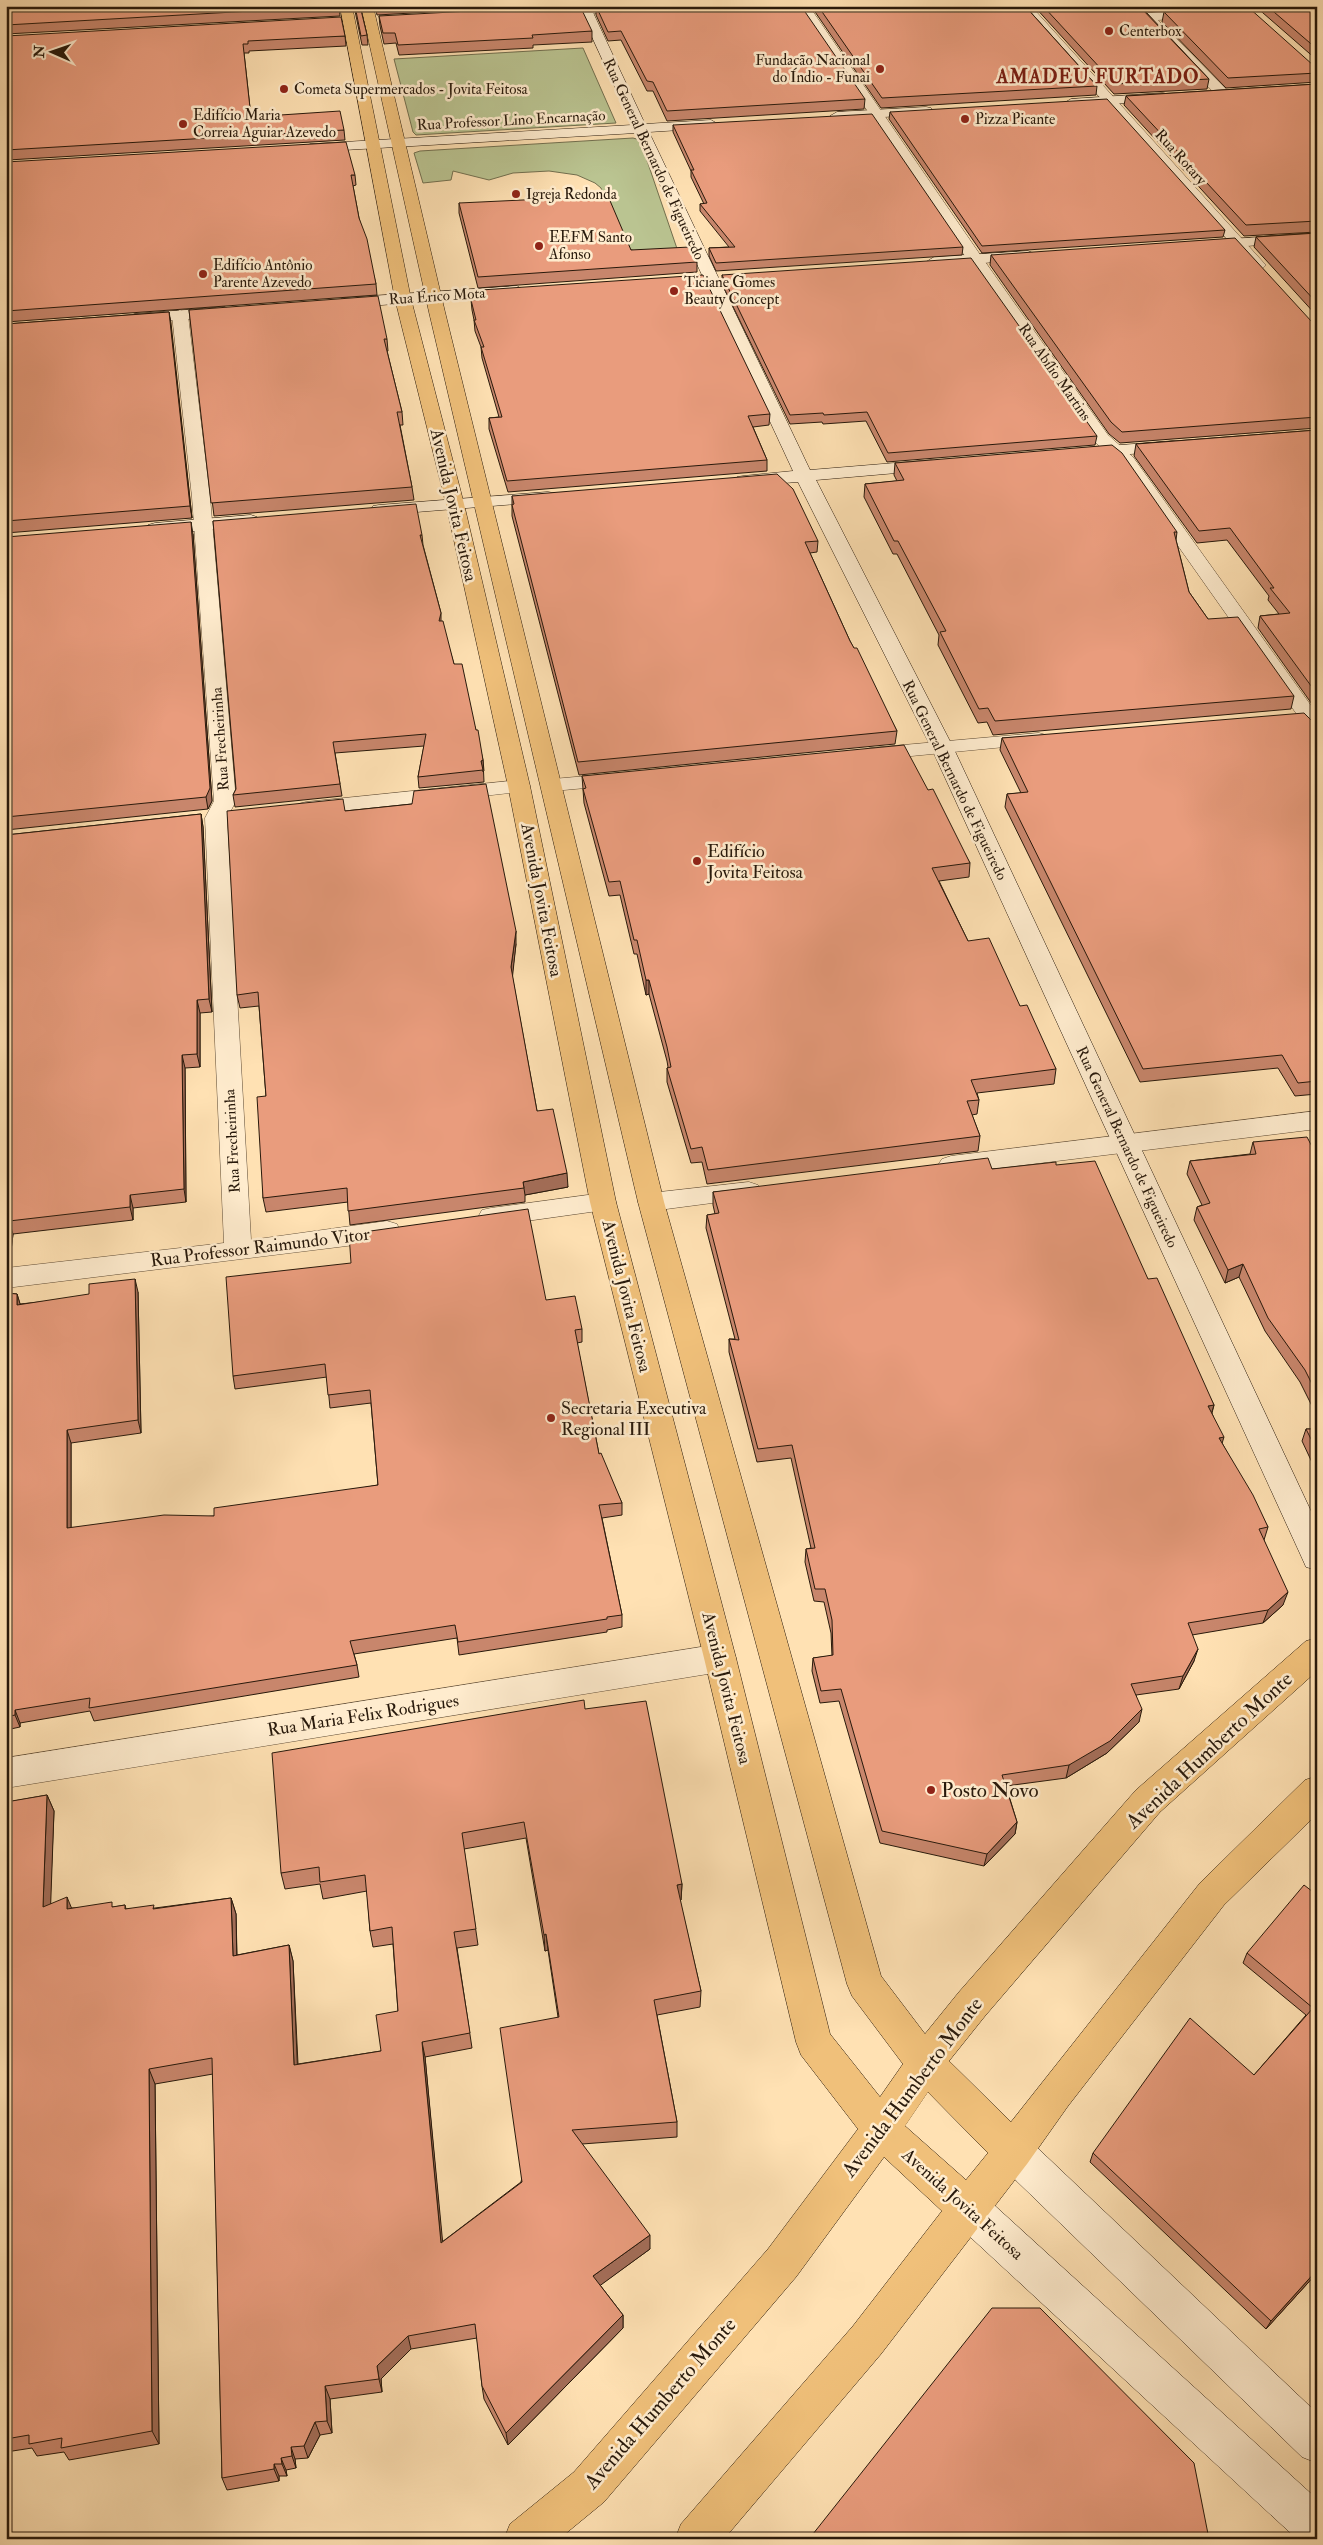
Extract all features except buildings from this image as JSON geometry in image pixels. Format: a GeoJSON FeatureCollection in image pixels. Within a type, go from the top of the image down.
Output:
{"type":"FeatureCollection","features":[{"type":"Feature","properties":{"kind":"main road","name":"Avenida Jovita Feitosa"},"geometry":{"type":"LineString","coordinates":[[346,6],[344,21],[373,144],[403,299],[455,504],[519,786],[602,1202],[720,1658],[814,2042],[881,2129],[968,2208]]}},
{"type":"Feature","properties":{"kind":"main road","name":"Avenida Jovita Feitosa"},"geometry":{"type":"LineString","coordinates":[[367,6],[397,142],[652,1202],[865,1984],[925,2064],[1013,2151]]}},
{"type":"Feature","properties":{"kind":"main road","name":"Avenida Humberto Monte"},"geometry":{"type":"LineString","coordinates":[[525,2539],[589,2487],[782,2263],[881,2129],[925,2064],[972,2004],[1148,1801],[1317,1651]]}},
{"type":"Feature","properties":{"kind":"main road"},"geometry":{"type":"LineString","coordinates":[[696,2539],[867,2340],[1013,2151],[1055,2093],[1212,1894],[1317,1791]]}},
{"type":"Feature","properties":{"kind":"street"},"geometry":{"type":"LineString","coordinates":[[544,12],[584,8],[646,6]]}},
{"type":"Feature","properties":{"kind":"street","name":"Rua Abílio Martins"},"geometry":{"type":"LineString","coordinates":[[803,6],[975,259],[1102,439],[1127,461],[1307,719]]}},
{"type":"Feature","properties":{"kind":"street","name":"Rua Rotary"},"geometry":{"type":"LineString","coordinates":[[1024,6],[1268,276]]}},
{"type":"Feature","properties":{"kind":"street","name":"Rua General Bernardo de Figueiredo"},"geometry":{"type":"LineString","coordinates":[[584,8],[709,278],[804,476],[942,747],[1317,1558]]}},
{"type":"Feature","properties":{"kind":"street"},"geometry":{"type":"LineString","coordinates":[[1205,95],[1228,94],[1148,17],[1208,12]]}},
{"type":"Feature","properties":{"kind":"street"},"geometry":{"type":"LineString","coordinates":[[370,21],[384,20]]}},
{"type":"Feature","properties":{"kind":"street"},"geometry":{"type":"LineString","coordinates":[[1055,104],[1177,97]]}},
{"type":"Feature","properties":{"kind":"street"},"geometry":{"type":"LineString","coordinates":[[824,117],[938,110]]}},
{"type":"Feature","properties":{"kind":"street","name":"Rua Professor Lino Encarnação"},"geometry":{"type":"LineString","coordinates":[[296,149],[726,123]]}},
{"type":"Feature","properties":{"kind":"street"},"geometry":{"type":"LineString","coordinates":[[1193,246],[1317,237]]}},
{"type":"Feature","properties":{"kind":"street"},"geometry":{"type":"LineString","coordinates":[[922,263],[1048,254]]}},
{"type":"Feature","properties":{"kind":"street"},"geometry":{"type":"LineString","coordinates":[[690,279],[728,276]]}},
{"type":"Feature","properties":{"kind":"street","name":"Rua Érico Mota"},"geometry":{"type":"LineString","coordinates":[[326,304],[536,289]]}},
{"type":"Feature","properties":{"kind":"street"},"geometry":{"type":"LineString","coordinates":[[122,319],[238,311]]}},
{"type":"Feature","properties":{"kind":"street","name":"Rua Frecheirinha"},"geometry":{"type":"LineString","coordinates":[[180,315],[191,392],[204,524],[225,801],[206,819],[238,1251]]}},
{"type":"Feature","properties":{"kind":"street"},"geometry":{"type":"LineString","coordinates":[[1066,454],[1193,444]]}},
{"type":"Feature","properties":{"kind":"street"},"geometry":{"type":"LineString","coordinates":[[731,482],[949,464]]}},
{"type":"Feature","properties":{"kind":"street"},"geometry":{"type":"LineString","coordinates":[[359,512],[562,496]]}},
{"type":"Feature","properties":{"kind":"street"},"geometry":{"type":"LineString","coordinates":[[135,530],[272,519]]}},
{"type":"Feature","properties":{"kind":"street"},"geometry":{"type":"LineString","coordinates":[[849,756],[1055,738]]}},
{"type":"Feature","properties":{"kind":"street"},"geometry":{"type":"LineString","coordinates":[[553,785],[638,777]]}},
{"type":"Feature","properties":{"kind":"street"},"geometry":{"type":"LineString","coordinates":[[284,811],[519,786]]}},
{"type":"Feature","properties":{"kind":"street"},"geometry":{"type":"LineString","coordinates":[[206,819],[245,815]]}},
{"type":"Feature","properties":{"kind":"street"},"geometry":{"type":"LineString","coordinates":[[931,1168],[1317,1120]]}},
{"type":"Feature","properties":{"kind":"street"},"geometry":{"type":"LineString","coordinates":[[652,1202],[772,1188]]}},
{"type":"Feature","properties":{"kind":"street"},"geometry":{"type":"LineString","coordinates":[[464,1220],[602,1202]]}},
{"type":"Feature","properties":{"kind":"street","name":"Rua Professor Raimundo Vitor"},"geometry":{"type":"LineString","coordinates":[[6,1278],[238,1251],[415,1227]]}},
{"type":"Feature","properties":{"kind":"street","name":"Rua Maria Felix Rodrigues"},"geometry":{"type":"LineString","coordinates":[[6,1773],[720,1658]]}},
{"type":"Feature","properties":{"kind":"street","name":"Avenida Jovita Feitosa"},"geometry":{"type":"LineString","coordinates":[[1013,2151],[1317,2442]]}},
{"type":"Feature","properties":{"kind":"street","name":"Avenida Jovita Feitosa"},"geometry":{"type":"LineString","coordinates":[[968,2208],[1317,2528]]}},
{"type":"Feature","properties":{"kind":"green space"},"geometry":{"type":"Polygon","coordinates":[[[583,48],[616,123],[416,135],[413,132],[394,59],[583,48]]]}},
{"type":"Feature","properties":{"kind":"green space"},"geometry":{"type":"Polygon","coordinates":[[[633,138],[640,140],[685,272],[635,276],[601,188],[595,183],[577,175],[549,171],[513,173],[489,180],[453,171],[451,180],[423,183],[414,153],[420,151],[633,138]]]}},
{"type":"Feature","properties":{"kind":"place","name":"Centerbox"},"geometry":{"type":"Point","coordinates":[1109,31]}},
{"type":"Feature","properties":{"kind":"place","name":"Fundação Nacional do Índio - Funai"},"geometry":{"type":"Point","coordinates":[880,69]}},
{"type":"Feature","properties":{"kind":"place","name":"Cometa Supermercados - Jovita Feitosa"},"geometry":{"type":"Point","coordinates":[284,89]}},
{"type":"Feature","properties":{"kind":"place","name":"Pizza Picante"},"geometry":{"type":"Point","coordinates":[965,119]}},
{"type":"Feature","properties":{"kind":"place","name":"Edifício Maria Correia Aguiar Azevedo"},"geometry":{"type":"Point","coordinates":[183,124]}},
{"type":"Feature","properties":{"kind":"place","name":"Igreja Redonda"},"geometry":{"type":"Point","coordinates":[516,194]}},
{"type":"Feature","properties":{"kind":"place","name":"EEFM Santo Afonso"},"geometry":{"type":"Point","coordinates":[539,246]}},
{"type":"Feature","properties":{"kind":"place","name":"Edifício Antônio Parente Azevedo"},"geometry":{"type":"Point","coordinates":[203,274]}},
{"type":"Feature","properties":{"kind":"place","name":"Ticiane Gomes Beauty Concept"},"geometry":{"type":"Point","coordinates":[674,291]}},
{"type":"Feature","properties":{"kind":"place","name":"Edifício Jovita Feitosa"},"geometry":{"type":"Point","coordinates":[697,861]}},
{"type":"Feature","properties":{"kind":"place","name":"Secretaria Executiva Regional III"},"geometry":{"type":"Point","coordinates":[551,1418]}},
{"type":"Feature","properties":{"kind":"place","name":"Posto Novo"},"geometry":{"type":"Point","coordinates":[931,1790]}},
{"type":"Feature","properties":{"kind":"district","name":"AMADEU FURTADO"},"geometry":{"type":"Point","coordinates":[1098,76]}}]}
